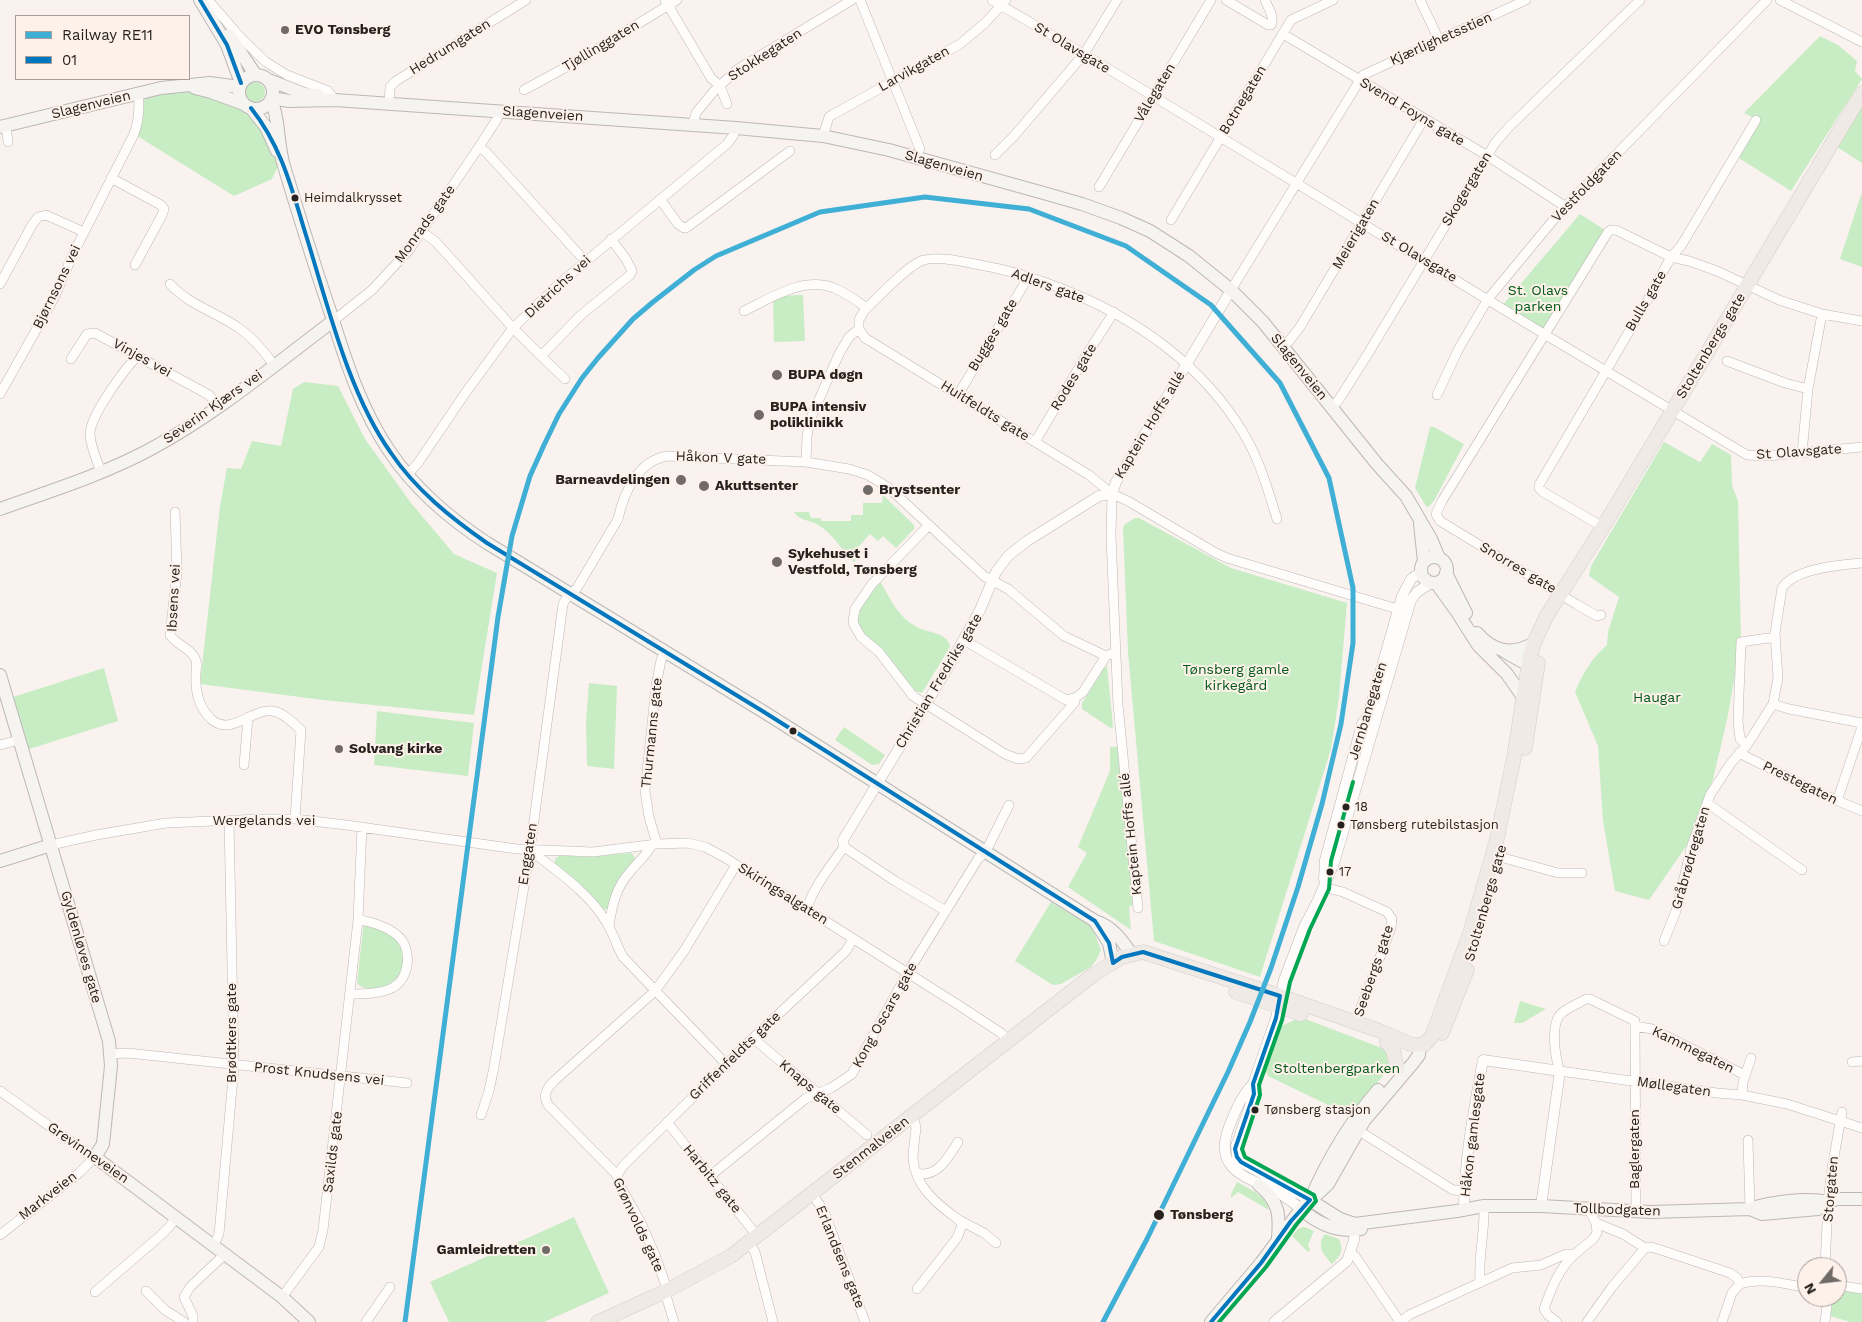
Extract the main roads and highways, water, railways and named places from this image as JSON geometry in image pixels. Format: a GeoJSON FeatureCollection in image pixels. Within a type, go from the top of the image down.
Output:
{"type":"FeatureCollection","features":[{"type":"Feature","properties":{"kind":"main road"},"geometry":{"type":"LineString","coordinates":[[200,0],[227,45],[240,85],[239,96],[266,127],[283,162],[347,365],[362,401],[380,437],[429,498],[472,533],[878,783],[1095,921],[1105,924],[1116,933],[1132,955],[1143,952],[1279,1001],[1387,1043],[1418,1050]]}},
{"type":"Feature","properties":{"kind":"main road"},"geometry":{"type":"LineString","coordinates":[[208,0],[220,22],[255,74]]}},
{"type":"Feature","properties":{"kind":"main road"},"geometry":{"type":"LineString","coordinates":[[240,85],[244,78],[255,74],[269,80],[273,89],[272,98],[277,112],[283,162]]}},
{"type":"Feature","properties":{"kind":"main road","name":"Slagenveien"},"geometry":{"type":"LineString","coordinates":[[269,80],[305,94],[334,100]]}},
{"type":"Feature","properties":{"kind":"main road","name":"Slagenveien"},"geometry":{"type":"LineString","coordinates":[[3,127],[161,88],[210,83],[240,85]]}},
{"type":"Feature","properties":{"kind":"main road","name":"Slagenveien"},"geometry":{"type":"LineString","coordinates":[[183,86],[211,92],[248,106]]}},
{"type":"Feature","properties":{"kind":"main road","name":"Stoltenbergs gate"},"geometry":{"type":"LineString","coordinates":[[1418,1050],[1432,1049],[1438,1042],[1452,1012],[1476,943],[1521,774],[1534,643],[1546,617],[1603,527],[1861,96]]}},
{"type":"Feature","properties":{"kind":"main road"},"geometry":{"type":"LineString","coordinates":[[248,106],[261,108],[272,98]]}},
{"type":"Feature","properties":{"kind":"main road","name":"Slagenveien"},"geometry":{"type":"LineString","coordinates":[[272,98],[289,102],[334,100],[389,103],[693,124],[823,136],[889,150],[1082,204],[1121,218],[1169,242],[1189,256],[1231,290],[1263,322],[1377,464],[1406,496],[1431,539],[1439,558],[1445,564],[1446,573],[1476,631],[1490,645],[1504,651],[1531,671]]}},
{"type":"Feature","properties":{"kind":"main road","name":"Severin Kjærs vei"},"geometry":{"type":"LineString","coordinates":[[0,509],[101,472],[163,442],[219,406],[333,321]]}},
{"type":"Feature","properties":{"kind":"main road","name":"Slagenveien"},"geometry":{"type":"LineString","coordinates":[[1419,519],[1422,567]]}},
{"type":"Feature","properties":{"kind":"main road"},"geometry":{"type":"LineString","coordinates":[[1439,558],[1434,557],[1422,567],[1422,577],[1433,583],[1457,612],[1478,645],[1501,667],[1523,697]]}},
{"type":"Feature","properties":{"kind":"main road"},"geometry":{"type":"LineString","coordinates":[[1433,583],[1442,580],[1446,573]]}},
{"type":"Feature","properties":{"kind":"main road","name":"Stoltenbergs gate"},"geometry":{"type":"LineString","coordinates":[[1418,1050],[1432,1036],[1473,925],[1498,835],[1514,757],[1523,697],[1531,671],[1562,594]]}},
{"type":"Feature","properties":{"kind":"main road"},"geometry":{"type":"LineString","coordinates":[[1504,651],[1521,649],[1534,643]]}},
{"type":"Feature","properties":{"kind":"main road"},"geometry":{"type":"LineString","coordinates":[[1501,667],[1531,671]]}},
{"type":"Feature","properties":{"kind":"main road","name":"Gyldenløves gate"},"geometry":{"type":"LineString","coordinates":[[0,675],[4,700],[20,740],[111,1054],[102,1144],[96,1157]]}},
{"type":"Feature","properties":{"kind":"main road","name":"Wergelands vei"},"geometry":{"type":"LineString","coordinates":[[0,861],[51,846]]}},
{"type":"Feature","properties":{"kind":"main road"},"geometry":{"type":"LineString","coordinates":[[1095,921],[1109,943],[1113,962]]}},
{"type":"Feature","properties":{"kind":"main road","name":"Stenmalveien"},"geometry":{"type":"LineString","coordinates":[[598,1322],[711,1268],[753,1240],[1093,975],[1113,962],[1132,955]]}},
{"type":"Feature","properties":{"kind":"main road"},"geometry":{"type":"LineString","coordinates":[[1279,1001],[1355,1023],[1412,1045],[1418,1050]]}},
{"type":"Feature","properties":{"kind":"main road"},"geometry":{"type":"LineString","coordinates":[[1387,1043],[1393,1050],[1397,1068]]}},
{"type":"Feature","properties":{"kind":"main road"},"geometry":{"type":"LineString","coordinates":[[1310,1200],[1350,1124],[1397,1068],[1418,1050]]}},
{"type":"Feature","properties":{"kind":"main road"},"geometry":{"type":"LineString","coordinates":[[1211,1322],[1261,1263],[1301,1209],[1328,1184],[1364,1121],[1413,1063],[1418,1050]]}},
{"type":"Feature","properties":{"kind":"main road","name":"Grevinneveien"},"geometry":{"type":"LineString","coordinates":[[96,1157],[282,1297],[309,1322]]}},
{"type":"Feature","properties":{"kind":"main road"},"geometry":{"type":"LineString","coordinates":[[1259,1185],[1271,1197],[1278,1210],[1280,1221],[1278,1238]]}},
{"type":"Feature","properties":{"kind":"main road","name":"Tollbodgaten"},"geometry":{"type":"LineString","coordinates":[[1301,1209],[1325,1226],[1338,1229],[1445,1217],[1464,1210],[1484,1206],[1541,1206],[1636,1212],[1750,1209],[1762,1214],[1818,1209],[1828,1202],[1837,1199],[1862,1199]]}},
{"type":"Feature","properties":{"kind":"main road"},"geometry":{"type":"LineString","coordinates":[[1310,1200],[1355,1227]]}},
{"type":"Feature","properties":{"kind":"rail line","name":"RE11"},"geometry":{"type":"LineString","coordinates":[[405,1322],[498,617],[512,536],[530,476],[544,445],[559,414],[582,378],[598,358],[633,319],[694,270],[716,256],[820,212],[925,197],[1029,209],[1126,246],[1211,305],[1280,383],[1329,478],[1353,588],[1353,643],[1341,724],[1322,804],[1298,887],[1271,968],[1228,1072],[1147,1239],[1103,1322]]}},
{"type":"Feature","properties":{"kind":"place","name":"EVO Tønsberg"},"geometry":{"type":"Point","coordinates":[285,30]}},
{"type":"Feature","properties":{"kind":"place","name":"Heimdalkrysset"},"geometry":{"type":"Point","coordinates":[295,198]}},
{"type":"Feature","properties":{"kind":"place","name":"BUPA døgn"},"geometry":{"type":"Point","coordinates":[777,375]}},
{"type":"Feature","properties":{"kind":"place","name":"BUPA intensiv poliklinikk"},"geometry":{"type":"Point","coordinates":[759,415]}},
{"type":"Feature","properties":{"kind":"place","name":"Barneavdelingen"},"geometry":{"type":"Point","coordinates":[681,480]}},
{"type":"Feature","properties":{"kind":"place","name":"Akuttsenter"},"geometry":{"type":"Point","coordinates":[704,486]}},
{"type":"Feature","properties":{"kind":"place","name":"Brystsenter"},"geometry":{"type":"Point","coordinates":[868,490]}},
{"type":"Feature","properties":{"kind":"place","name":"Sykehuset i Vestfold, Tønsberg"},"geometry":{"type":"Point","coordinates":[777,562]}},
{"type":"Feature","properties":{"kind":"place","name":"Solvang kirke"},"geometry":{"type":"Point","coordinates":[339,749]}},
{"type":"Feature","properties":{"kind":"place","name":"18"},"geometry":{"type":"Point","coordinates":[1346,807]}},
{"type":"Feature","properties":{"kind":"place","name":"Tønsberg rutebilstasjon"},"geometry":{"type":"Point","coordinates":[1341,825]}},
{"type":"Feature","properties":{"kind":"place","name":"17"},"geometry":{"type":"Point","coordinates":[1330,872]}},
{"type":"Feature","properties":{"kind":"place","name":"Tønsberg stasjon"},"geometry":{"type":"Point","coordinates":[1255,1110]}},
{"type":"Feature","properties":{"kind":"place","name":"Tønsberg"},"geometry":{"type":"Point","coordinates":[1159,1215]}},
{"type":"Feature","properties":{"kind":"place","name":"Gamleidretten"},"geometry":{"type":"Point","coordinates":[546,1250]}},
{"type":"Feature","properties":{"kind":"park label","name":"St. Olavs parken"},"geometry":{"type":"Point","coordinates":[1538,300]}},
{"type":"Feature","properties":{"kind":"park label","name":"Tønsberg gamle kirkegård"},"geometry":{"type":"Point","coordinates":[1236,678]}},
{"type":"Feature","properties":{"kind":"park label","name":"Haugar"},"geometry":{"type":"Point","coordinates":[1657,698]}},
{"type":"Feature","properties":{"kind":"park label","name":"Stoltenbergparken"},"geometry":{"type":"Point","coordinates":[1337,1069]}}]}
